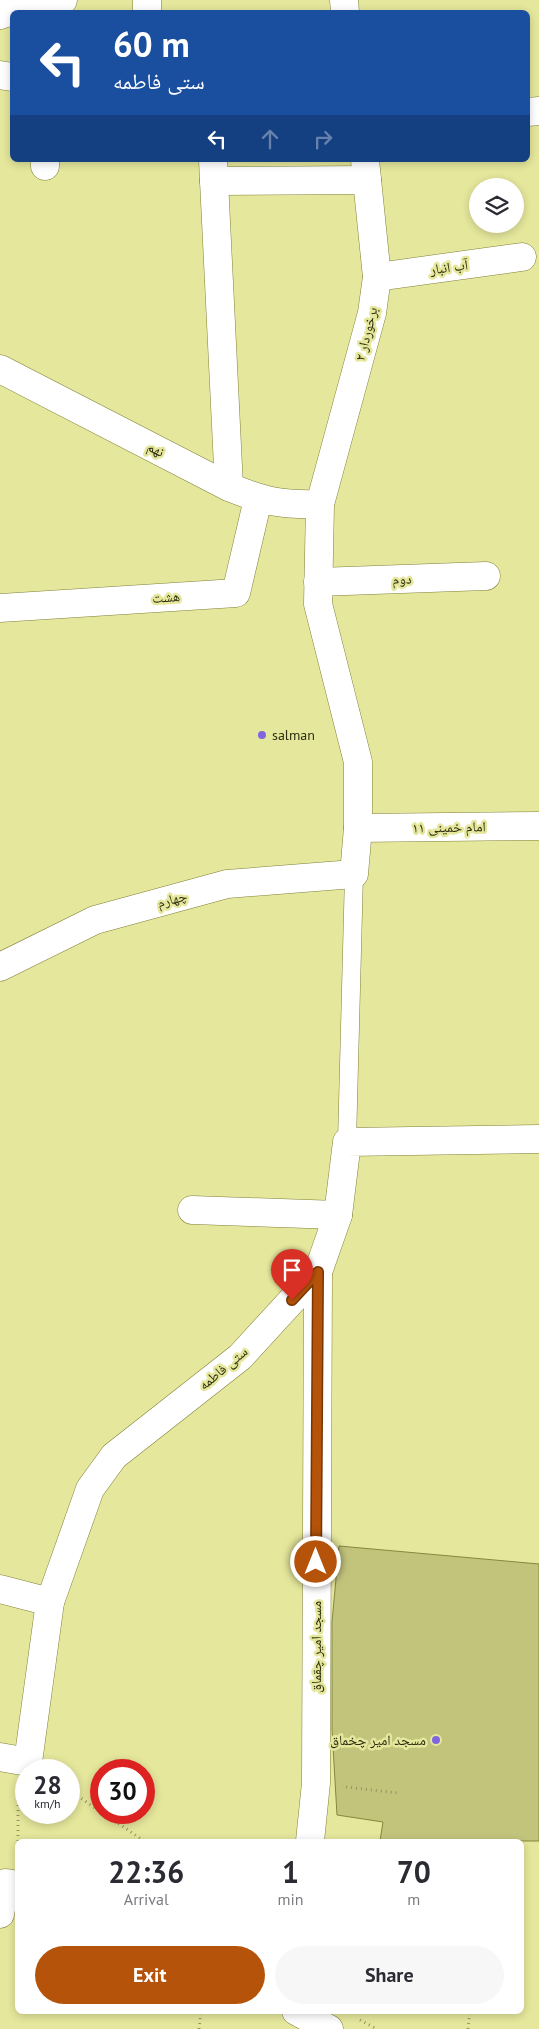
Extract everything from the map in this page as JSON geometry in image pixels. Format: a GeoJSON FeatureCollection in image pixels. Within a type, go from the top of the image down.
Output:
{"type":"FeatureCollection","features":[{"type":"Feature","properties":{"kind":"street"},"geometry":{"type":"LineString","coordinates":[[11,10],[28,2],[63,0]]}},
{"type":"Feature","properties":{"kind":"street"},"geometry":{"type":"LineString","coordinates":[[229,487],[214,170],[366,170]]}},
{"type":"Feature","properties":{"kind":"street","name":"برخوردار ۲"},"geometry":{"type":"LineString","coordinates":[[354,874],[358,828],[358,762],[318,604],[318,582],[320,504],[372,314],[377,277],[366,170]]}},
{"type":"Feature","properties":{"kind":"street","name":"آب انبار"},"geometry":{"type":"LineString","coordinates":[[377,277],[522,257]]}},
{"type":"Feature","properties":{"kind":"street","name":"نهم"},"geometry":{"type":"LineString","coordinates":[[0,369],[229,487],[258,499],[287,505],[320,504]]}},
{"type":"Feature","properties":{"kind":"street","name":"هشت"},"geometry":{"type":"LineString","coordinates":[[0,608],[236,593],[258,499]]}},
{"type":"Feature","properties":{"kind":"street","name":"دوم"},"geometry":{"type":"LineString","coordinates":[[318,582],[486,576]]}},
{"type":"Feature","properties":{"kind":"street","name":"امام خمینی ۱۱"},"geometry":{"type":"LineString","coordinates":[[358,828],[539,826]]}},
{"type":"Feature","properties":{"kind":"street","name":"چهارم"},"geometry":{"type":"LineString","coordinates":[[0,967],[95,920],[226,884],[354,874]]}},
{"type":"Feature","properties":{"kind":"street"},"geometry":{"type":"LineString","coordinates":[[347,1142],[539,1140]]}},
{"type":"Feature","properties":{"kind":"street","name":"ستی فاطمه"},"geometry":{"type":"LineString","coordinates":[[15,1759],[50,1602],[90,1489],[114,1456],[240,1357],[318,1272],[338,1215],[347,1142]]}},
{"type":"Feature","properties":{"kind":"street"},"geometry":{"type":"LineString","coordinates":[[192,1210],[338,1215]]}},
{"type":"Feature","properties":{"kind":"street","name":"مسجد امیر چقماق"},"geometry":{"type":"LineString","coordinates":[[310,1839],[316,1783],[318,1272]]}},
{"type":"Feature","properties":{"kind":"street"},"geometry":{"type":"LineString","coordinates":[[0,1589],[50,1602]]}},
{"type":"Feature","properties":{"kind":"street"},"geometry":{"type":"LineString","coordinates":[[0,1914],[6,1883],[15,1884]]}},
{"type":"Feature","properties":{"kind":"street"},"geometry":{"type":"LineString","coordinates":[[302,2014],[329,2029]]}},
{"type":"Feature","properties":{"kind":"lane"},"geometry":{"type":"LineString","coordinates":[[347,1142],[354,874]]}},
{"type":"Feature","properties":{"kind":"path"},"geometry":{"type":"LineString","coordinates":[[316,1783],[398,1793]]}},
{"type":"Feature","properties":{"kind":"path"},"geometry":{"type":"LineString","coordinates":[[17,1824],[18,1839]]}},
{"type":"Feature","properties":{"kind":"path"},"geometry":{"type":"LineString","coordinates":[[119,1824],[141,1839]]}},
{"type":"Feature","properties":{"kind":"path"},"geometry":{"type":"LineString","coordinates":[[199,2029],[201,2014]]}},
{"type":"Feature","properties":{"kind":"path"},"geometry":{"type":"LineString","coordinates":[[468,2029],[470,2014]]}},
{"type":"Feature","properties":{"kind":"path"},"geometry":{"type":"LineString","coordinates":[[356,2018],[377,2029]]}},
{"type":"Feature","properties":{"kind":"building","name":"مسجد امیر چخماق"},"geometry":{"type":"Polygon","coordinates":[[[339,1546],[539,1564],[539,1841],[524,1841],[524,1839],[380,1839],[383,1822],[337,1815],[332,1729],[332,1622],[339,1546]]]}},
{"type":"Feature","properties":{"kind":"place","name":"salman"},"geometry":{"type":"Point","coordinates":[262,735]}},
{"type":"Feature","properties":{"kind":"place","name":"مسجد امیر چخماق"},"geometry":{"type":"Point","coordinates":[436,1740]}},
{"type":"Feature","properties":{"kind":"route"},"geometry":{"type":"LineString","coordinates":[[292,1300],[318,1272],[316,1562]]}}]}
